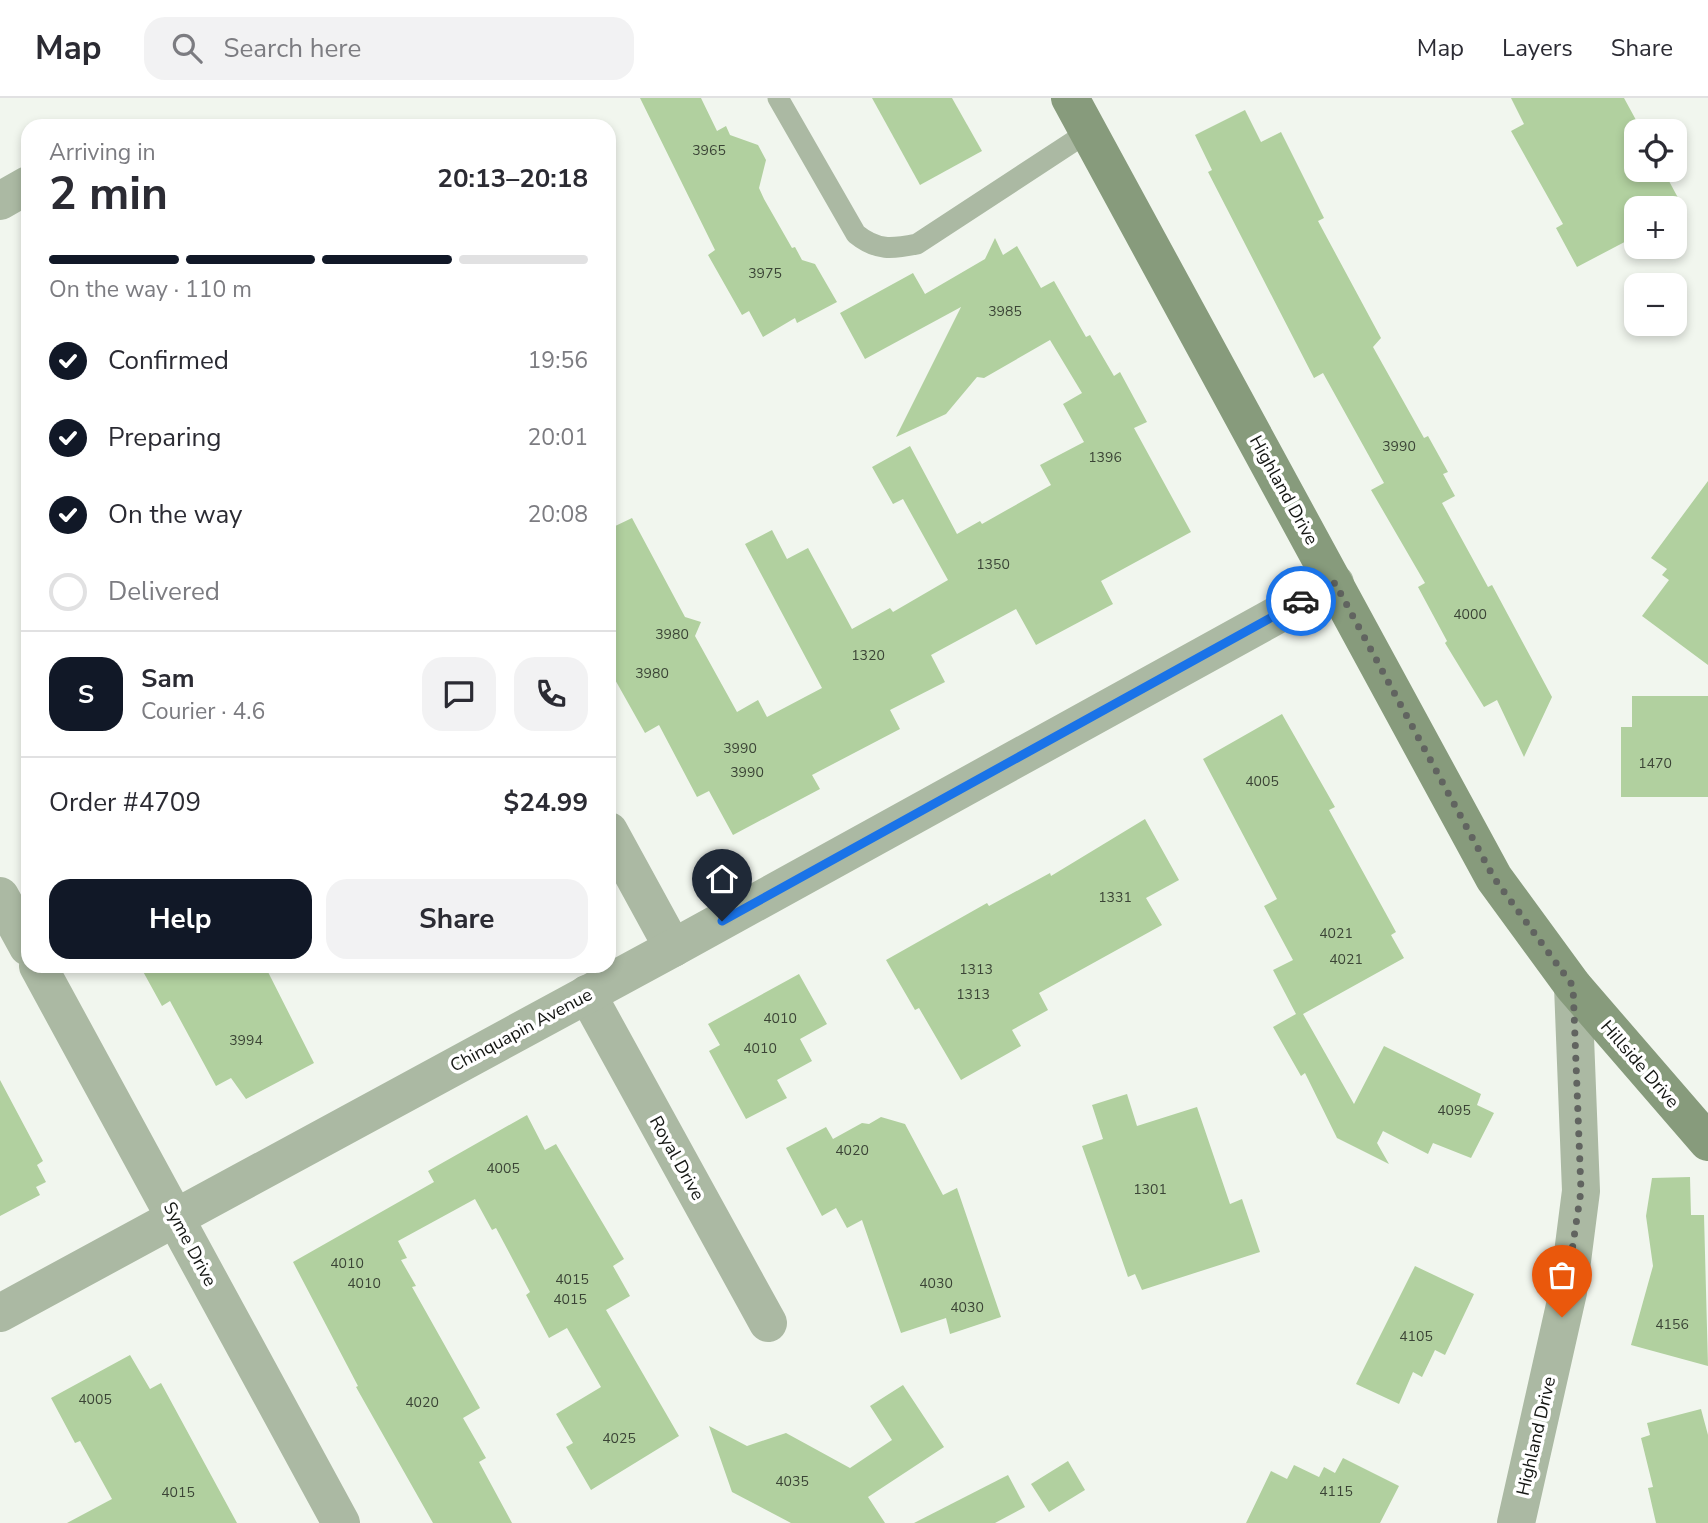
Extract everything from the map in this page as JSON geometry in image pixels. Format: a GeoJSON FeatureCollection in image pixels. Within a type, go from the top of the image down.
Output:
{"type":"FeatureCollection","features":[{"type":"Feature","properties":{"kind":"street","name":"Highland Drive"},"geometry":{"type":"LineString","coordinates":[[1070,98],[1494,878],[1573,986],[1581,1191],[1568,1292],[1516,1523]]}},
{"type":"Feature","properties":{"kind":"street"},"geometry":{"type":"LineString","coordinates":[[0,201],[21,189]]}},
{"type":"Feature","properties":{"kind":"street","name":"Chinquapin Avenue"},"geometry":{"type":"LineString","coordinates":[[0,1313],[673,948],[1335,583]]}},
{"type":"Feature","properties":{"kind":"street"},"geometry":{"type":"LineString","coordinates":[[616,844],[673,948]]}},
{"type":"Feature","properties":{"kind":"street"},"geometry":{"type":"LineString","coordinates":[[0,896],[21,934]]}},
{"type":"Feature","properties":{"kind":"street","name":"Syme Drive"},"geometry":{"type":"LineString","coordinates":[[42,973],[341,1523]]}},
{"type":"Feature","properties":{"kind":"street","name":"Hillside Drive"},"geometry":{"type":"LineString","coordinates":[[1573,986],[1708,1142]]}},
{"type":"Feature","properties":{"kind":"street","name":"Royal Drive"},"geometry":{"type":"LineString","coordinates":[[587,994],[768,1323]]}},
{"type":"Feature","properties":{"kind":"lane"},"geometry":{"type":"LineString","coordinates":[[778,98],[856,234],[869,245],[890,250],[917,244],[1088,132]]}},
{"type":"Feature","properties":{"kind":"building"},"geometry":{"type":"Polygon","coordinates":[[[640,98],[701,98],[717,131],[726,126],[730,135],[758,145],[766,160],[759,188],[764,199],[792,248],[795,247],[802,260],[815,264],[837,302],[797,323],[795,318],[763,337],[749,311],[742,315],[708,255],[715,250],[640,98]]]}},
{"type":"Feature","properties":{"kind":"building"},"geometry":{"type":"Polygon","coordinates":[[[872,98],[952,98],[982,151],[920,185],[872,98]]]}},
{"type":"Feature","properties":{"kind":"building"},"geometry":{"type":"Polygon","coordinates":[[[1511,98],[1624,98],[1635,119],[1624,119],[1624,182],[1669,182],[1677,196],[1624,196],[1624,242],[1577,267],[1556,228],[1563,224],[1511,131],[1524,124],[1511,98]]]}},
{"type":"Feature","properties":{"kind":"building"},"geometry":{"type":"Polygon","coordinates":[[[1245,110],[1261,142],[1281,132],[1324,218],[1318,221],[1381,338],[1373,347],[1424,438],[1428,436],[1448,472],[1443,474],[1455,496],[1442,503],[1488,587],[1492,585],[1552,697],[1524,757],[1497,700],[1484,707],[1445,643],[1447,641],[1418,587],[1425,583],[1371,490],[1384,483],[1323,373],[1314,378],[1208,172],[1212,170],[1195,135],[1245,110]]]}},
{"type":"Feature","properties":{"kind":"building"},"geometry":{"type":"Polygon","coordinates":[[[995,238],[1003,255],[1017,246],[1041,288],[1054,281],[1086,337],[1090,335],[1114,376],[1120,372],[1147,422],[1134,428],[1191,532],[1101,581],[1113,604],[1036,645],[1016,609],[931,655],[945,682],[890,710],[900,729],[812,775],[820,789],[733,835],[709,791],[697,797],[659,725],[645,733],[616,681],[616,526],[632,518],[685,617],[701,622],[695,636],[737,712],[758,700],[767,717],[822,688],[745,544],[772,530],[787,559],[808,548],[852,629],[890,608],[893,612],[948,580],[903,499],[893,504],[872,467],[910,446],[957,534],[980,521],[982,524],[1051,485],[1040,465],[1084,442],[1063,404],[1082,393],[1050,340],[984,378],[977,377],[946,414],[896,437],[961,307],[865,359],[840,313],[913,273],[925,294],[985,259],[995,238]]]}},
{"type":"Feature","properties":{"kind":"building"},"geometry":{"type":"Polygon","coordinates":[[[1708,481],[1708,665],[1642,616],[1669,580],[1662,575],[1667,569],[1651,558],[1708,481]]]}},
{"type":"Feature","properties":{"kind":"building"},"geometry":{"type":"Polygon","coordinates":[[[1632,696],[1708,696],[1708,797],[1621,797],[1621,727],[1632,727],[1632,696]]]}},
{"type":"Feature","properties":{"kind":"building"},"geometry":{"type":"Polygon","coordinates":[[[1282,714],[1335,807],[1329,810],[1396,932],[1391,935],[1404,958],[1303,1014],[1354,1104],[1384,1046],[1481,1094],[1477,1105],[1494,1113],[1471,1158],[1433,1143],[1428,1154],[1383,1131],[1377,1143],[1389,1164],[1337,1138],[1305,1073],[1301,1076],[1273,1027],[1296,1014],[1273,970],[1293,960],[1264,906],[1277,899],[1203,759],[1282,714]]]}},
{"type":"Feature","properties":{"kind":"building"},"geometry":{"type":"Polygon","coordinates":[[[1145,819],[1179,880],[1146,898],[1162,925],[1039,993],[1048,1010],[1012,1030],[1021,1046],[961,1080],[919,1008],[915,1010],[886,960],[987,903],[989,906],[1050,873],[1051,876],[1145,819]]]}},
{"type":"Feature","properties":{"kind":"building"},"geometry":{"type":"Polygon","coordinates":[[[144,973],[269,973],[314,1063],[246,1099],[231,1078],[216,1086],[170,1001],[162,1006],[144,973]]]}},
{"type":"Feature","properties":{"kind":"building"},"geometry":{"type":"Polygon","coordinates":[[[799,974],[827,1024],[800,1039],[812,1061],[777,1080],[787,1098],[746,1119],[709,1051],[720,1045],[708,1024],[799,974]]]}},
{"type":"Feature","properties":{"kind":"building"},"geometry":{"type":"Polygon","coordinates":[[[0,1080],[43,1161],[37,1165],[46,1182],[36,1187],[40,1195],[0,1216],[0,1080]]]}},
{"type":"Feature","properties":{"kind":"building"},"geometry":{"type":"Polygon","coordinates":[[[1127,1094],[1137,1126],[1197,1107],[1230,1204],[1242,1199],[1260,1252],[1142,1290],[1135,1274],[1128,1277],[1082,1146],[1103,1139],[1092,1105],[1127,1094]]]}},
{"type":"Feature","properties":{"kind":"building"},"geometry":{"type":"Polygon","coordinates":[[[527,1115],[545,1150],[556,1144],[624,1259],[613,1266],[630,1296],[606,1310],[679,1436],[591,1490],[566,1447],[573,1443],[556,1414],[601,1387],[567,1328],[549,1338],[526,1295],[530,1292],[496,1228],[492,1230],[475,1199],[398,1241],[407,1258],[401,1260],[416,1286],[412,1287],[480,1408],[463,1418],[486,1458],[479,1462],[512,1523],[433,1523],[356,1387],[358,1386],[293,1262],[434,1182],[428,1171],[527,1115]]]}},
{"type":"Feature","properties":{"kind":"building"},"geometry":{"type":"Polygon","coordinates":[[[881,1117],[905,1124],[943,1195],[957,1188],[1001,1317],[950,1334],[946,1318],[901,1333],[862,1220],[847,1228],[836,1208],[822,1216],[786,1148],[826,1127],[833,1139],[862,1123],[869,1124],[881,1117]]]}},
{"type":"Feature","properties":{"kind":"building"},"geometry":{"type":"Polygon","coordinates":[[[1690,1177],[1691,1215],[1704,1215],[1708,1366],[1631,1345],[1653,1266],[1646,1216],[1652,1178],[1690,1177]]]}},
{"type":"Feature","properties":{"kind":"building"},"geometry":{"type":"Polygon","coordinates":[[[1415,1266],[1474,1294],[1445,1355],[1435,1350],[1422,1377],[1413,1372],[1399,1404],[1356,1384],[1415,1266]]]}},
{"type":"Feature","properties":{"kind":"building"},"geometry":{"type":"Polygon","coordinates":[[[130,1355],[150,1389],[161,1383],[237,1523],[67,1523],[112,1499],[80,1441],[75,1443],[51,1398],[130,1355]]]}},
{"type":"Feature","properties":{"kind":"building"},"geometry":{"type":"Polygon","coordinates":[[[903,1385],[944,1447],[868,1497],[885,1523],[791,1523],[732,1492],[709,1426],[747,1446],[786,1433],[850,1468],[892,1440],[870,1406],[903,1385]]]}},
{"type":"Feature","properties":{"kind":"building"},"geometry":{"type":"Polygon","coordinates":[[[1701,1409],[1708,1435],[1708,1523],[1656,1523],[1648,1488],[1653,1487],[1641,1438],[1650,1435],[1647,1423],[1701,1409]]]}},
{"type":"Feature","properties":{"kind":"building"},"geometry":{"type":"Polygon","coordinates":[[[1343,1458],[1399,1486],[1380,1523],[1246,1523],[1271,1471],[1287,1479],[1294,1465],[1319,1477],[1324,1467],[1335,1473],[1343,1458]]]}},
{"type":"Feature","properties":{"kind":"building"},"geometry":{"type":"Polygon","coordinates":[[[1068,1461],[1085,1490],[1049,1512],[1031,1484],[1068,1461]]]}},
{"type":"Feature","properties":{"kind":"building"},"geometry":{"type":"Polygon","coordinates":[[[1008,1475],[1025,1507],[995,1523],[914,1523],[1008,1475]]]}},
{"type":"Feature","properties":{"kind":"way so far"},"geometry":{"type":"LineString","coordinates":[[1301,601],[1335,583],[1494,878],[1573,986],[1581,1191],[1568,1292],[1562,1317]]}},
{"type":"Feature","properties":{"kind":"route"},"geometry":{"type":"LineString","coordinates":[[722,921],[1301,601]]}}]}
